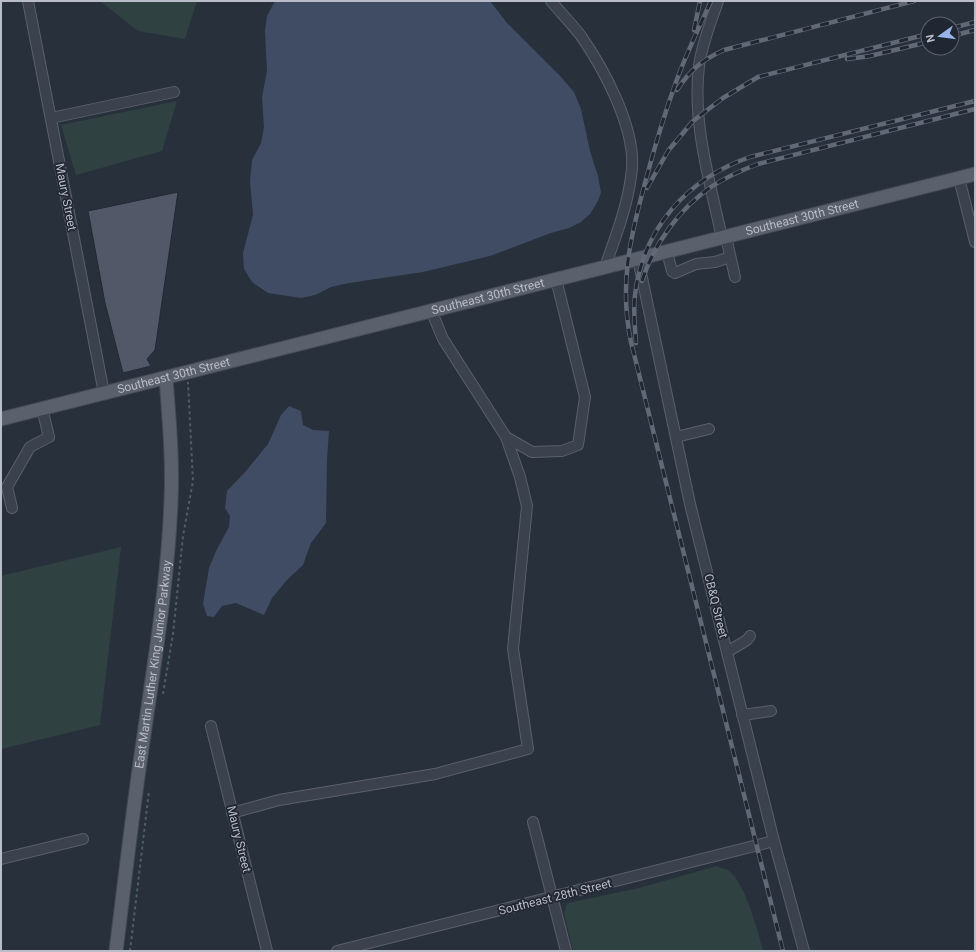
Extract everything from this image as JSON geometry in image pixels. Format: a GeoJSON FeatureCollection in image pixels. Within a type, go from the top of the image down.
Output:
{"type":"FeatureCollection","features":[{"type":"Feature","properties":{"kind":"main road","name":"Southeast 30th Street"},"geometry":{"type":"LineString","coordinates":[[1,419],[104,392],[166,378],[198,368],[975,174]]}},
{"type":"Feature","properties":{"kind":"main road","name":"East Martin Luther King Junior Parkway"},"geometry":{"type":"LineString","coordinates":[[116,951],[137,780],[159,630],[168,553],[171,500],[171,450],[166,378]]}},
{"type":"Feature","properties":{"kind":"street","name":"Maury Street"},"geometry":{"type":"LineString","coordinates":[[28,1],[104,392]]}},
{"type":"Feature","properties":{"kind":"street"},"geometry":{"type":"LineString","coordinates":[[552,1],[581,36],[599,66],[624,118],[630,140],[632,166],[626,202],[622,220],[605,267]]}},
{"type":"Feature","properties":{"kind":"street"},"geometry":{"type":"LineString","coordinates":[[718,1],[706,35],[700,64],[697,103],[698,117],[709,176],[735,277]]}},
{"type":"Feature","properties":{"kind":"street"},"geometry":{"type":"LineString","coordinates":[[51,118],[174,92]]}},
{"type":"Feature","properties":{"kind":"street"},"geometry":{"type":"LineString","coordinates":[[959,178],[975,242]]}},
{"type":"Feature","properties":{"kind":"street"},"geometry":{"type":"LineString","coordinates":[[667,252],[672,271],[675,273],[696,264],[715,262],[730,257]]}},
{"type":"Feature","properties":{"kind":"street","name":"CB&Q Street"},"geometry":{"type":"LineString","coordinates":[[638,259],[690,504],[774,841],[804,951]]}},
{"type":"Feature","properties":{"kind":"street"},"geometry":{"type":"LineString","coordinates":[[506,437],[532,452],[562,451],[578,445],[585,397],[556,279]]}},
{"type":"Feature","properties":{"kind":"street"},"geometry":{"type":"LineString","coordinates":[[232,813],[279,800],[435,774],[528,749],[513,649],[527,506],[520,477],[506,437],[443,339],[431,310]]}},
{"type":"Feature","properties":{"kind":"street"},"geometry":{"type":"LineString","coordinates":[[12,508],[7,487],[30,447],[49,436],[42,408]]}},
{"type":"Feature","properties":{"kind":"street"},"geometry":{"type":"LineString","coordinates":[[676,437],[709,429]]}},
{"type":"Feature","properties":{"kind":"street"},"geometry":{"type":"LineString","coordinates":[[727,652],[747,640],[750,636]]}},
{"type":"Feature","properties":{"kind":"street"},"geometry":{"type":"LineString","coordinates":[[742,715],[770,711]]}},
{"type":"Feature","properties":{"kind":"street","name":"Maury Street"},"geometry":{"type":"LineString","coordinates":[[211,726],[267,951]]}},
{"type":"Feature","properties":{"kind":"street"},"geometry":{"type":"LineString","coordinates":[[533,822],[566,951]]}},
{"type":"Feature","properties":{"kind":"street"},"geometry":{"type":"LineString","coordinates":[[1,859],[83,838]]}},
{"type":"Feature","properties":{"kind":"street","name":"Southeast 28th Street"},"geometry":{"type":"LineString","coordinates":[[337,951],[774,841]]}},
{"type":"Feature","properties":{"kind":"shaded area"},"geometry":{"type":"Polygon","coordinates":[[[100,1],[197,1],[185,39],[138,31],[100,1]]]}},
{"type":"Feature","properties":{"kind":"shaded area"},"geometry":{"type":"Polygon","coordinates":[[[177,101],[162,151],[76,175],[61,125],[177,101]]]}},
{"type":"Feature","properties":{"kind":"shaded area"},"geometry":{"type":"Polygon","coordinates":[[[121,547],[100,725],[1,749],[1,576],[121,547]]]}},
{"type":"Feature","properties":{"kind":"shaded area"},"geometry":{"type":"Polygon","coordinates":[[[717,866],[729,871],[740,885],[750,908],[763,951],[573,951],[564,913],[567,903],[639,888],[717,866]]]}},
{"type":"Feature","properties":{"kind":"water"},"geometry":{"type":"Polygon","coordinates":[[[275,1],[490,1],[507,23],[574,92],[581,109],[601,192],[598,201],[590,214],[581,222],[569,228],[551,233],[490,256],[423,272],[331,287],[315,295],[301,298],[268,293],[252,282],[244,269],[243,253],[253,215],[250,181],[252,160],[261,143],[264,127],[262,97],[267,71],[265,31],[267,16],[275,1]]]}},
{"type":"Feature","properties":{"kind":"water"},"geometry":{"type":"Polygon","coordinates":[[[289,406],[301,411],[303,425],[313,430],[329,431],[326,523],[311,543],[303,565],[287,580],[272,598],[264,615],[236,603],[222,606],[214,617],[207,616],[203,604],[209,568],[229,527],[230,516],[225,508],[227,491],[268,444],[281,415],[289,406]]]}},
{"type":"Feature","properties":{"kind":"building"},"geometry":{"type":"Polygon","coordinates":[[[178,192],[155,350],[147,359],[151,366],[123,373],[105,303],[88,211],[178,192]]]}},
{"type":"Feature","properties":{"kind":"railway"},"geometry":{"type":"LineString","coordinates":[[694,30],[700,1]]}},
{"type":"Feature","properties":{"kind":"railway"},"geometry":{"type":"LineString","coordinates":[[711,1],[684,61],[663,119],[631,242],[626,281],[626,301],[631,342],[783,951]]}},
{"type":"Feature","properties":{"kind":"railway"},"geometry":{"type":"LineString","coordinates":[[677,90],[697,66],[724,50],[914,1]]}},
{"type":"Feature","properties":{"kind":"railway"},"geometry":{"type":"LineString","coordinates":[[960,26],[975,22]]}},
{"type":"Feature","properties":{"kind":"railway"},"geometry":{"type":"LineString","coordinates":[[960,34],[975,30]]}},
{"type":"Feature","properties":{"kind":"railway"},"geometry":{"type":"LineString","coordinates":[[647,188],[668,151],[693,121],[723,98],[758,77],[920,36]]}},
{"type":"Feature","properties":{"kind":"railway"},"geometry":{"type":"LineString","coordinates":[[847,59],[870,56],[920,44]]}},
{"type":"Feature","properties":{"kind":"railway"},"geometry":{"type":"LineString","coordinates":[[636,343],[634,313],[635,295],[647,248],[658,228],[672,209],[688,193],[707,178],[727,166],[750,157],[975,101]]}},
{"type":"Feature","properties":{"kind":"railway"},"geometry":{"type":"LineString","coordinates":[[642,281],[653,254],[669,228],[678,217],[699,196],[728,177],[758,164],[975,109]]}}]}
